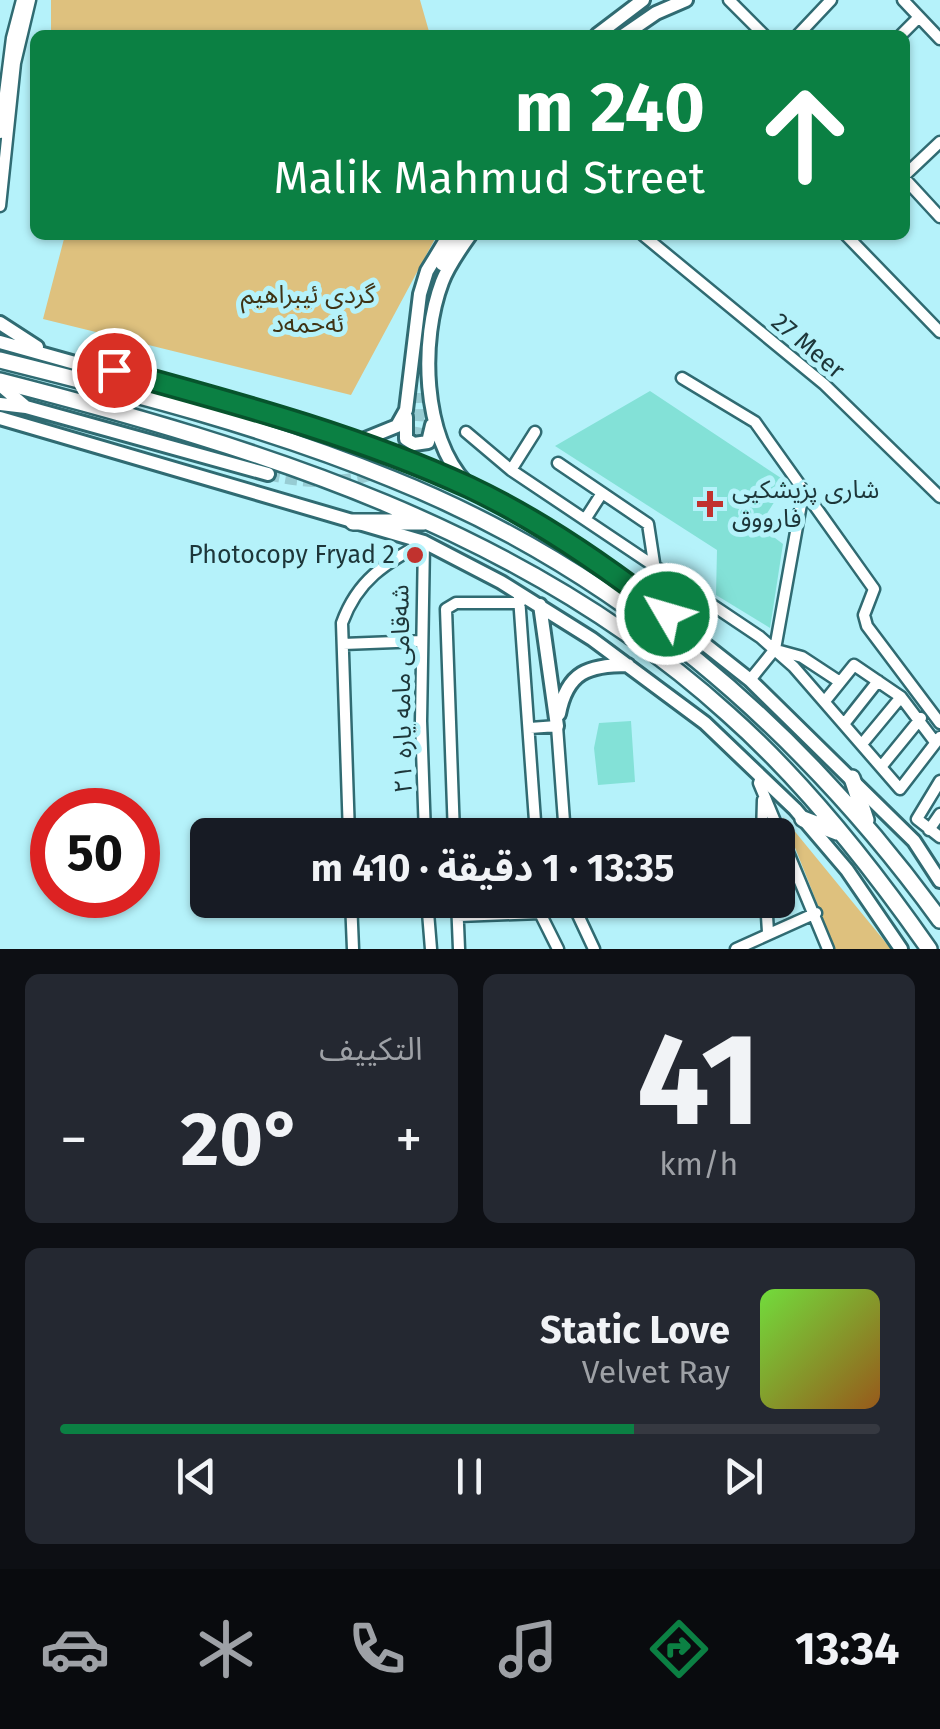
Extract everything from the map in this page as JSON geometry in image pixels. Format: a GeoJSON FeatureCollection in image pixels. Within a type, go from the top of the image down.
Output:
{"type":"FeatureCollection","features":[{"type":"Feature","properties":{"kind":"highway"},"geometry":{"type":"LineString","coordinates":[[0,360],[288,440],[394,480],[562,564],[674,640],[790,740],[868,828],[940,920]]}},
{"type":"Feature","properties":{"kind":"highway"},"geometry":{"type":"LineString","coordinates":[[0,383],[124,413],[289,465],[432,522],[548,583],[687,678],[732,716],[842,834],[930,949]]}},
{"type":"Feature","properties":{"kind":"highway"},"geometry":{"type":"LineString","coordinates":[[119,391],[186,390]]}},
{"type":"Feature","properties":{"kind":"highway"},"geometry":{"type":"LineString","coordinates":[[353,522],[432,522]]}},
{"type":"Feature","properties":{"kind":"highway"},"geometry":{"type":"LineString","coordinates":[[640,592],[674,640]]}},
{"type":"Feature","properties":{"kind":"highway"},"geometry":{"type":"LineString","coordinates":[[852,778],[868,828]]}},
{"type":"Feature","properties":{"kind":"highway"},"geometry":{"type":"LineString","coordinates":[[804,819],[842,834]]}},
{"type":"Feature","properties":{"kind":"main road"},"geometry":{"type":"LineString","coordinates":[[604,30],[643,0]]}},
{"type":"Feature","properties":{"kind":"main road"},"geometry":{"type":"LineString","coordinates":[[637,30],[686,0]]}},
{"type":"Feature","properties":{"kind":"main road"},"geometry":{"type":"LineString","coordinates":[[446,240],[427,271],[420,294],[404,431],[414,444],[428,442],[437,298],[443,278],[467,240]]}},
{"type":"Feature","properties":{"kind":"main road"},"geometry":{"type":"LineString","coordinates":[[418,393],[421,346],[435,277],[456,240]]}},
{"type":"Feature","properties":{"kind":"main road"},"geometry":{"type":"LineString","coordinates":[[0,324],[43,351]]}},
{"type":"Feature","properties":{"kind":"main road"},"geometry":{"type":"LineString","coordinates":[[2,342],[186,390],[357,442],[471,488],[640,592],[750,680],[914,841],[940,881]]}},
{"type":"Feature","properties":{"kind":"main road"},"geometry":{"type":"LineString","coordinates":[[0,383],[26,406]]}},
{"type":"Feature","properties":{"kind":"main road"},"geometry":{"type":"LineString","coordinates":[[0,404],[26,406],[268,474]]}},
{"type":"Feature","properties":{"kind":"main road"},"geometry":{"type":"LineString","coordinates":[[357,442],[387,433],[406,410]]}},
{"type":"Feature","properties":{"kind":"main road"},"geometry":{"type":"LineString","coordinates":[[432,414],[451,467],[471,488]]}},
{"type":"Feature","properties":{"kind":"main road"},"geometry":{"type":"LineString","coordinates":[[0,418],[424,542],[519,598],[540,605],[705,722],[804,819],[847,870],[901,949]]}},
{"type":"Feature","properties":{"kind":"main road"},"geometry":{"type":"LineString","coordinates":[[540,605],[557,726]]}},
{"type":"Feature","properties":{"kind":"main road"},"geometry":{"type":"LineString","coordinates":[[557,726],[563,692],[575,675],[592,666],[628,664]]}},
{"type":"Feature","properties":{"kind":"street"},"geometry":{"type":"LineString","coordinates":[[0,134],[10,51],[26,0]]}},
{"type":"Feature","properties":{"kind":"street"},"geometry":{"type":"LineString","coordinates":[[0,206],[26,0]]}},
{"type":"Feature","properties":{"kind":"street"},"geometry":{"type":"LineString","coordinates":[[729,0],[759,30]]}},
{"type":"Feature","properties":{"kind":"street"},"geometry":{"type":"LineString","coordinates":[[803,30],[831,0]]}},
{"type":"Feature","properties":{"kind":"street"},"geometry":{"type":"LineString","coordinates":[[902,0],[940,40]]}},
{"type":"Feature","properties":{"kind":"street"},"geometry":{"type":"LineString","coordinates":[[907,30],[919,17]]}},
{"type":"Feature","properties":{"kind":"street"},"geometry":{"type":"LineString","coordinates":[[910,172],[940,142]]}},
{"type":"Feature","properties":{"kind":"street"},"geometry":{"type":"LineString","coordinates":[[910,183],[940,217]]}},
{"type":"Feature","properties":{"kind":"street","name":"27 Meer"},"geometry":{"type":"LineString","coordinates":[[649,240],[824,384],[940,497]]}},
{"type":"Feature","properties":{"kind":"street"},"geometry":{"type":"LineString","coordinates":[[851,240],[940,332]]}},
{"type":"Feature","properties":{"kind":"street"},"geometry":{"type":"LineString","coordinates":[[930,322],[940,312]]}},
{"type":"Feature","properties":{"kind":"street"},"geometry":{"type":"LineString","coordinates":[[682,378],[755,422],[874,589],[864,615],[867,626],[940,723]]}},
{"type":"Feature","properties":{"kind":"street"},"geometry":{"type":"LineString","coordinates":[[466,432],[511,470],[774,649],[840,682]]}},
{"type":"Feature","properties":{"kind":"street"},"geometry":{"type":"LineString","coordinates":[[511,470],[535,432]]}},
{"type":"Feature","properties":{"kind":"street"},"geometry":{"type":"LineString","coordinates":[[558,463],[648,524],[654,564]]}},
{"type":"Feature","properties":{"kind":"street"},"geometry":{"type":"LineString","coordinates":[[750,680],[774,649],[803,492]]}},
{"type":"Feature","properties":{"kind":"street"},"geometry":{"type":"LineString","coordinates":[[586,518],[602,493]]}},
{"type":"Feature","properties":{"kind":"street"},"geometry":{"type":"LineString","coordinates":[[349,818],[342,622],[351,598],[366,578],[424,542]]}},
{"type":"Feature","properties":{"kind":"street","name":"شەقامی مامە یارە ٢١"},"geometry":{"type":"LineString","coordinates":[[424,542],[424,818]]}},
{"type":"Feature","properties":{"kind":"street"},"geometry":{"type":"LineString","coordinates":[[519,598],[535,818]]}},
{"type":"Feature","properties":{"kind":"street","name":"شەقامی مامە یارە ٢١"},"geometry":{"type":"LineString","coordinates":[[453,818],[446,610],[456,603],[519,598]]}},
{"type":"Feature","properties":{"kind":"street"},"geometry":{"type":"LineString","coordinates":[[344,644],[422,641]]}},
{"type":"Feature","properties":{"kind":"street"},"geometry":{"type":"LineString","coordinates":[[798,662],[825,701],[900,789],[938,740],[901,697],[854,664],[825,701]]}},
{"type":"Feature","properties":{"kind":"street"},"geometry":{"type":"LineString","coordinates":[[844,724],[878,681]]}},
{"type":"Feature","properties":{"kind":"street"},"geometry":{"type":"LineString","coordinates":[[862,744],[901,697]]}},
{"type":"Feature","properties":{"kind":"street"},"geometry":{"type":"LineString","coordinates":[[882,768],[929,710]]}},
{"type":"Feature","properties":{"kind":"street"},"geometry":{"type":"LineString","coordinates":[[530,728],[557,726],[564,818]]}},
{"type":"Feature","properties":{"kind":"street"},"geometry":{"type":"LineString","coordinates":[[761,777],[763,818]]}},
{"type":"Feature","properties":{"kind":"street"},"geometry":{"type":"LineString","coordinates":[[940,781],[917,815],[940,837]]}},
{"type":"Feature","properties":{"kind":"street"},"geometry":{"type":"LineString","coordinates":[[764,794],[828,949]]}},
{"type":"Feature","properties":{"kind":"street"},"geometry":{"type":"LineString","coordinates":[[929,830],[940,814]]}},
{"type":"Feature","properties":{"kind":"street"},"geometry":{"type":"LineString","coordinates":[[736,949],[816,913]]}},
{"type":"Feature","properties":{"kind":"street"},"geometry":{"type":"LineString","coordinates":[[353,918],[354,949]]}},
{"type":"Feature","properties":{"kind":"street"},"geometry":{"type":"LineString","coordinates":[[428,918],[431,949]]}},
{"type":"Feature","properties":{"kind":"street"},"geometry":{"type":"LineString","coordinates":[[458,918],[459,949]]}},
{"type":"Feature","properties":{"kind":"street"},"geometry":{"type":"LineString","coordinates":[[542,918],[558,949]]}},
{"type":"Feature","properties":{"kind":"street"},"geometry":{"type":"LineString","coordinates":[[579,918],[594,949]]}},
{"type":"Feature","properties":{"kind":"street"},"geometry":{"type":"LineString","coordinates":[[767,918],[768,932]]}},
{"type":"Feature","properties":{"kind":"green space"},"geometry":{"type":"Polygon","coordinates":[[[51,0],[420,0],[429,30],[51,30],[51,0]]]}},
{"type":"Feature","properties":{"kind":"green space","name":"گردی ئیبراھیم ئەحمەد"},"geometry":{"type":"Polygon","coordinates":[[[64,240],[434,240],[351,395],[43,319],[64,240]]]}},
{"type":"Feature","properties":{"kind":"green space"},"geometry":{"type":"Polygon","coordinates":[[[795,832],[891,949],[835,949],[795,847],[795,832]]]}},
{"type":"Feature","properties":{"kind":"building","name":"شاری پزیشکیی فارووق"},"geometry":{"type":"Polygon","coordinates":[[[650,391],[787,482],[759,526],[783,544],[770,628],[716,595],[717,550],[555,446],[650,391]]]}},
{"type":"Feature","properties":{"kind":"building"},"geometry":{"type":"Polygon","coordinates":[[[631,721],[635,782],[598,785],[594,748],[599,723],[631,721]]]}},
{"type":"Feature","properties":{"kind":"tunnel"},"geometry":{"type":"LineString","coordinates":[[268,474],[330,481],[373,474],[392,465],[416,433],[418,393]]}},
{"type":"Feature","properties":{"kind":"place","name":"شاری پزیشکیی فارووق"},"geometry":{"type":"Point","coordinates":[710,504]}},
{"type":"Feature","properties":{"kind":"place","name":"Photocopy Fryad 2"},"geometry":{"type":"Point","coordinates":[415,555]}},
{"type":"Feature","properties":{"kind":"route"},"geometry":{"type":"LineString","coordinates":[[114,370],[357,442],[471,488],[617,574],[667,614]]}}]}
